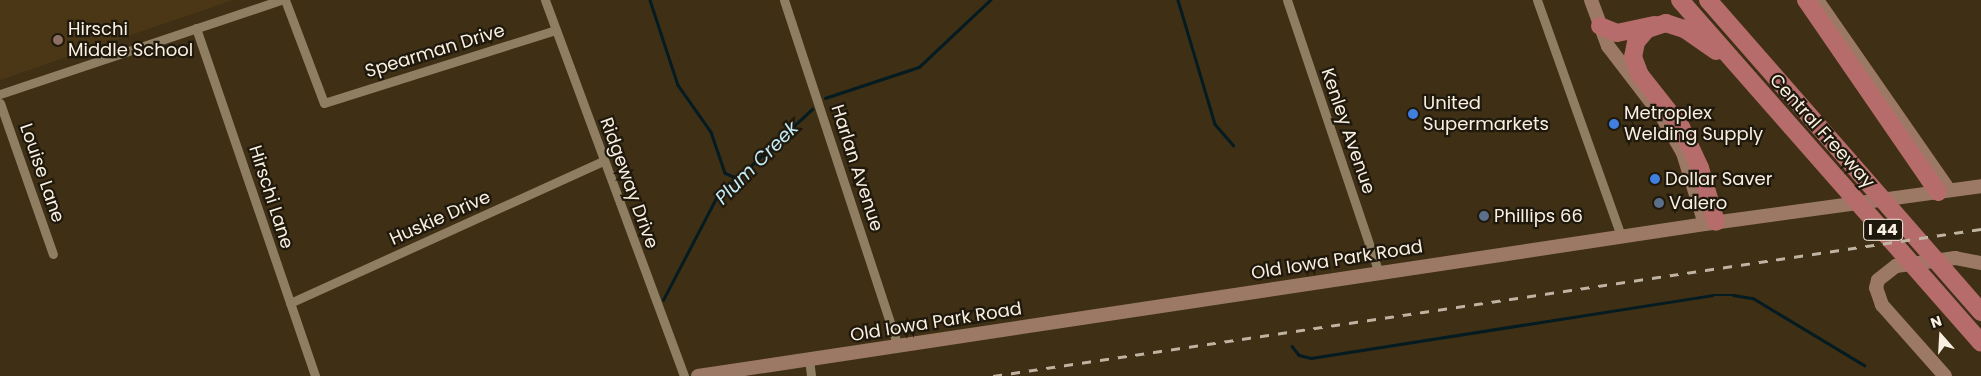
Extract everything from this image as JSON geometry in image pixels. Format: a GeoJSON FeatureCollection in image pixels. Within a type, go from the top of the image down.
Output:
{"type":"FeatureCollection","features":[{"type":"Feature","properties":{"kind":"highway","name":"Central Freeway"},"geometry":{"type":"LineString","coordinates":[[1680,0],[1937,290],[1981,343]]}},
{"type":"Feature","properties":{"kind":"highway","name":"Central Freeway"},"geometry":{"type":"LineString","coordinates":[[1708,0],[1773,77],[1854,165],[1981,312]]}},
{"type":"Feature","properties":{"kind":"highway"},"geometry":{"type":"LineString","coordinates":[[1806,0],[1943,191]]}},
{"type":"Feature","properties":{"kind":"highway"},"geometry":{"type":"LineString","coordinates":[[1658,24],[1647,29],[1636,42],[1633,57],[1636,67],[1681,126],[1700,168],[1710,223]]}},
{"type":"Feature","properties":{"kind":"highway"},"geometry":{"type":"LineString","coordinates":[[1600,26],[1617,34],[1638,26],[1675,25],[1736,63]]}},
{"type":"Feature","properties":{"kind":"main road"},"geometry":{"type":"LineString","coordinates":[[1591,0],[1600,26],[1616,58],[1661,115],[1683,153],[1710,223]]}},
{"type":"Feature","properties":{"kind":"main road"},"geometry":{"type":"LineString","coordinates":[[1817,0],[1943,191]]}},
{"type":"Feature","properties":{"kind":"main road","name":"Old Iowa Park Road"},"geometry":{"type":"LineString","coordinates":[[698,376],[1621,236],[1981,186]]}},
{"type":"Feature","properties":{"kind":"main road"},"geometry":{"type":"LineString","coordinates":[[1945,376],[1882,305],[1876,288],[1878,280],[1896,266],[1954,258],[1981,263]]}},
{"type":"Feature","properties":{"kind":"street"},"geometry":{"type":"LineString","coordinates":[[0,94],[281,0]]}},
{"type":"Feature","properties":{"kind":"street","name":"Spearman Drive"},"geometry":{"type":"LineString","coordinates":[[285,0],[324,103],[556,30]]}},
{"type":"Feature","properties":{"kind":"street","name":"Ridgeway Drive"},"geometry":{"type":"LineString","coordinates":[[545,0],[684,376]]}},
{"type":"Feature","properties":{"kind":"street","name":"Harlan Avenue"},"geometry":{"type":"LineString","coordinates":[[784,0],[898,347]]}},
{"type":"Feature","properties":{"kind":"street","name":"Kenley Avenue"},"geometry":{"type":"LineString","coordinates":[[1287,0],[1379,273]]}},
{"type":"Feature","properties":{"kind":"street"},"geometry":{"type":"LineString","coordinates":[[1537,0],[1621,236]]}},
{"type":"Feature","properties":{"kind":"street","name":"Hirschi Lane"},"geometry":{"type":"LineString","coordinates":[[196,28],[315,376]]}},
{"type":"Feature","properties":{"kind":"street","name":"Louise Lane"},"geometry":{"type":"LineString","coordinates":[[0,103],[53,254]]}},
{"type":"Feature","properties":{"kind":"street","name":"Huskie Drive"},"geometry":{"type":"LineString","coordinates":[[290,303],[603,161]]}},
{"type":"Feature","properties":{"kind":"street"},"geometry":{"type":"LineString","coordinates":[[810,359],[811,376]]}},
{"type":"Feature","properties":{"kind":"shaded area","name":"Hirschi Middle School"},"geometry":{"type":"Polygon","coordinates":[[[0,0],[233,0],[0,80],[0,0]]]}},
{"type":"Feature","properties":{"kind":"waterway"},"geometry":{"type":"LineString","coordinates":[[650,0],[678,85],[711,132],[725,173],[737,178]]}},
{"type":"Feature","properties":{"kind":"waterway","name":"Plum Creek"},"geometry":{"type":"LineString","coordinates":[[825,98],[919,67],[990,0]]}},
{"type":"Feature","properties":{"kind":"waterway"},"geometry":{"type":"LineString","coordinates":[[1178,0],[1215,124],[1233,145]]}},
{"type":"Feature","properties":{"kind":"waterway","name":"Plum Creek"},"geometry":{"type":"LineString","coordinates":[[663,300],[716,198],[812,109]]}},
{"type":"Feature","properties":{"kind":"waterway"},"geometry":{"type":"LineString","coordinates":[[1292,346],[1299,355],[1311,358],[1712,295],[1733,295],[1753,298],[1864,365]]}},
{"type":"Feature","properties":{"kind":"railway"},"geometry":{"type":"LineString","coordinates":[[993,376],[1981,229]]}},
{"type":"Feature","properties":{"kind":"place","name":"Hirschi Middle School"},"geometry":{"type":"Point","coordinates":[58,40]}},
{"type":"Feature","properties":{"kind":"place","name":"United Supermarkets"},"geometry":{"type":"Point","coordinates":[1413,114]}},
{"type":"Feature","properties":{"kind":"place","name":"Metroplex Welding Supply"},"geometry":{"type":"Point","coordinates":[1614,124]}},
{"type":"Feature","properties":{"kind":"place","name":"Dollar Saver"},"geometry":{"type":"Point","coordinates":[1655,179]}},
{"type":"Feature","properties":{"kind":"place","name":"Valero"},"geometry":{"type":"Point","coordinates":[1659,203]}},
{"type":"Feature","properties":{"kind":"place","name":"Phillips 66"},"geometry":{"type":"Point","coordinates":[1484,216]}}]}
